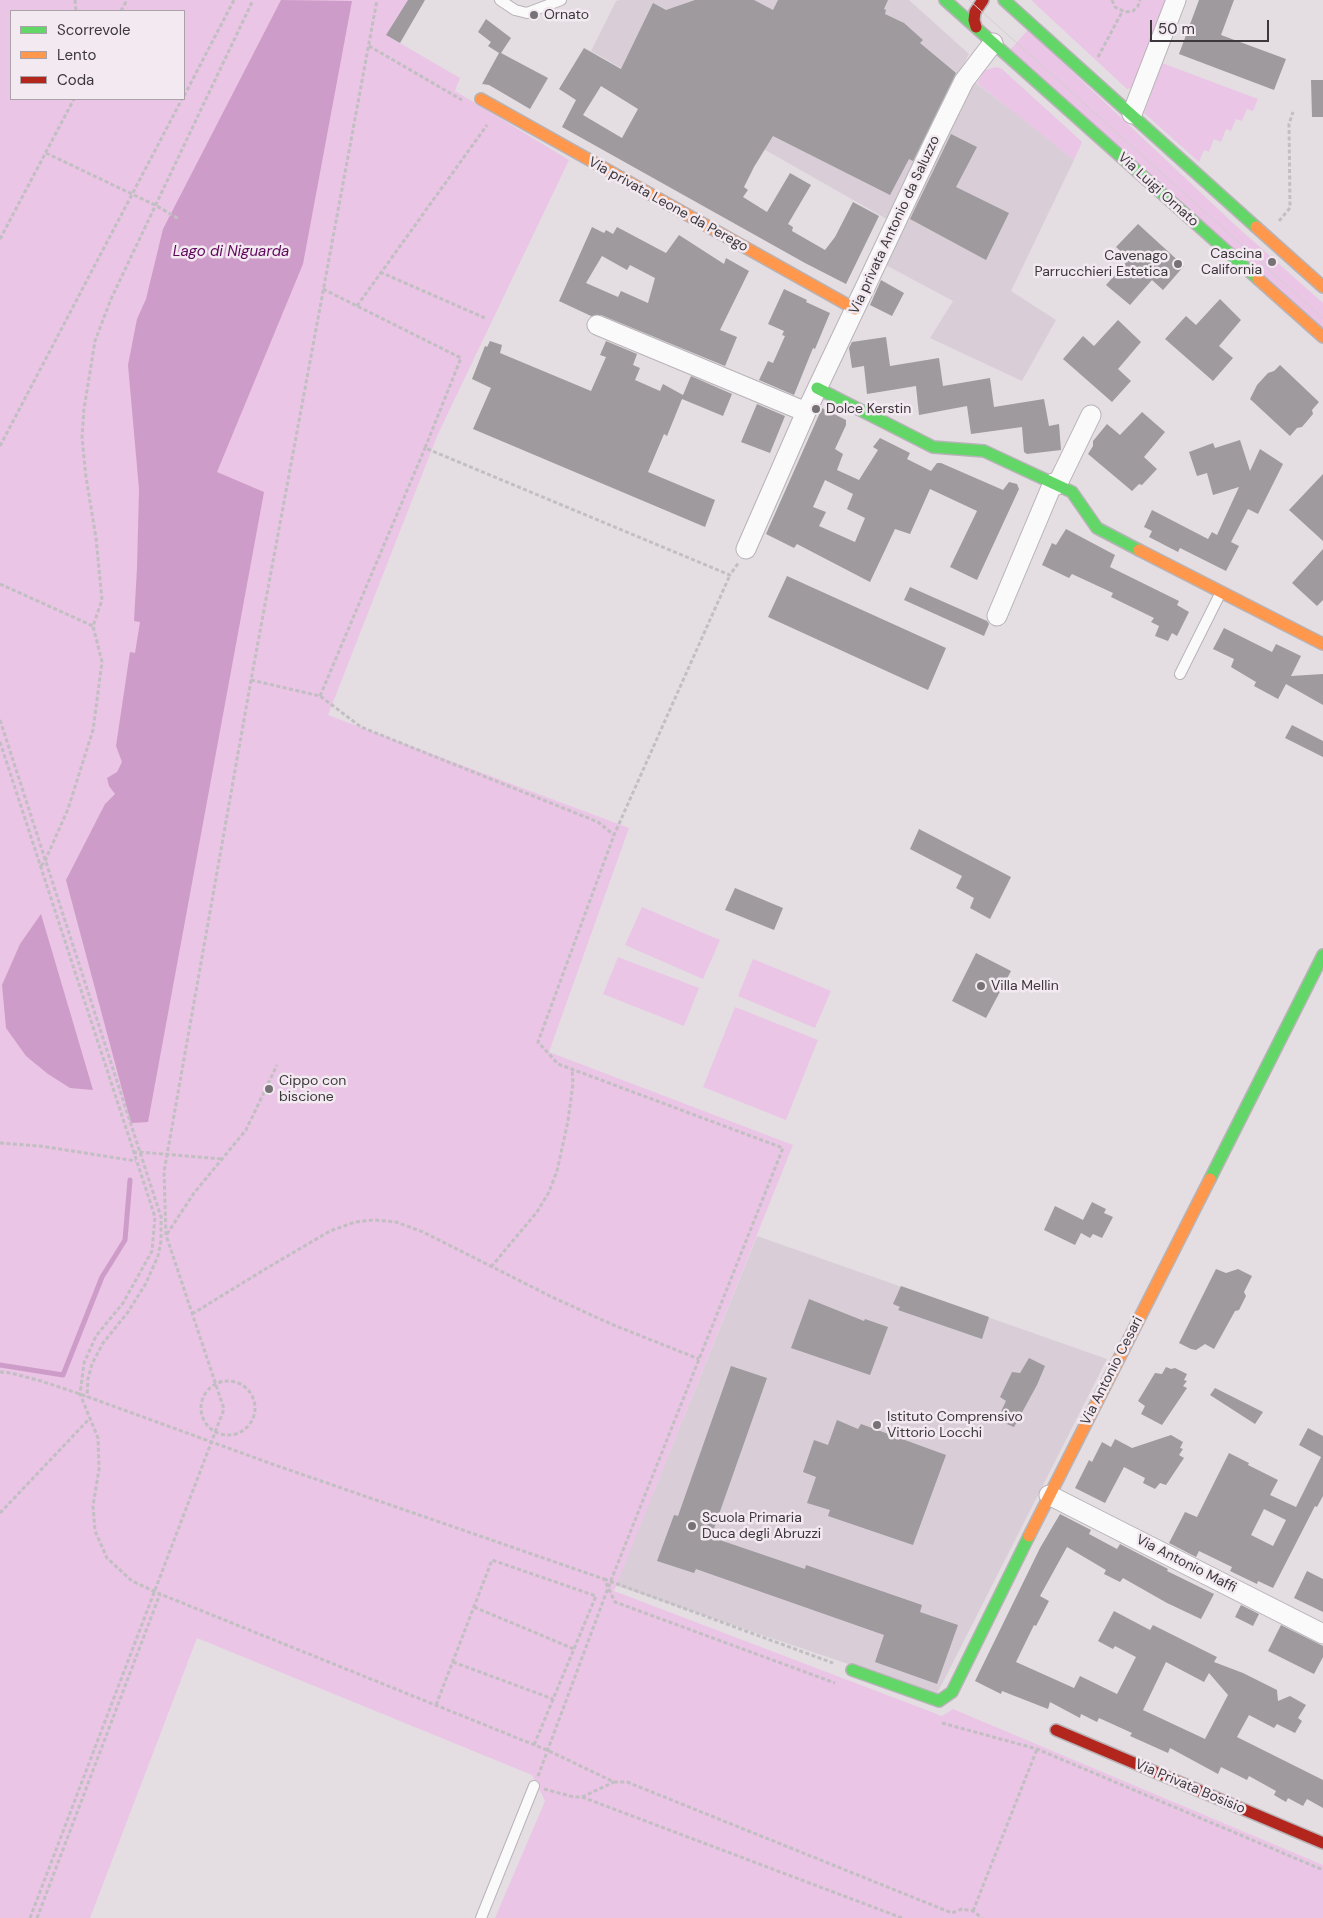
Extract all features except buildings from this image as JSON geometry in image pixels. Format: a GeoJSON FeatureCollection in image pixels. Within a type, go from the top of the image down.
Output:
{"type":"FeatureCollection","features":[{"type":"Feature","properties":{"kind":"street","name":"Via Luigi Ornato"},"geometry":{"type":"LineString","coordinates":[[945,0],[976,28],[997,40],[1323,336]]}},
{"type":"Feature","properties":{"kind":"street"},"geometry":{"type":"LineString","coordinates":[[976,28],[975,12],[983,0]]}},
{"type":"Feature","properties":{"kind":"street"},"geometry":{"type":"LineString","coordinates":[[1004,0],[1323,287]]}},
{"type":"Feature","properties":{"kind":"street"},"geometry":{"type":"LineString","coordinates":[[1132,114],[1176,0]]}},
{"type":"Feature","properties":{"kind":"street"},"geometry":{"type":"LineString","coordinates":[[1013,22],[1016,9]]}},
{"type":"Feature","properties":{"kind":"street","name":"Via privata Antonio da Saluzzo"},"geometry":{"type":"LineString","coordinates":[[746,549],[817,388],[964,81],[997,40]]}},
{"type":"Feature","properties":{"kind":"street","name":"Via privata Leone da Perego"},"geometry":{"type":"LineString","coordinates":[[481,99],[854,310]]}},
{"type":"Feature","properties":{"kind":"street"},"geometry":{"type":"LineString","coordinates":[[597,325],[806,412]]}},
{"type":"Feature","properties":{"kind":"street"},"geometry":{"type":"LineString","coordinates":[[817,388],[933,447],[984,451],[1072,492],[1097,528],[1323,644]]}},
{"type":"Feature","properties":{"kind":"street"},"geometry":{"type":"LineString","coordinates":[[997,616],[1055,484],[1091,416]]}},
{"type":"Feature","properties":{"kind":"street","name":"Via Antonio Cesari"},"geometry":{"type":"LineString","coordinates":[[852,1670],[939,1702],[952,1692],[1049,1495],[1323,955]]}},
{"type":"Feature","properties":{"kind":"street","name":"Via Antonio Maffi"},"geometry":{"type":"LineString","coordinates":[[1049,1495],[1323,1634]]}},
{"type":"Feature","properties":{"kind":"street","name":"Via Privata Bosisio"},"geometry":{"type":"LineString","coordinates":[[1056,1730],[1323,1843]]}},
{"type":"Feature","properties":{"kind":"lane"},"geometry":{"type":"LineString","coordinates":[[500,0],[515,10],[527,13],[561,0]]}},
{"type":"Feature","properties":{"kind":"lane"},"geometry":{"type":"LineString","coordinates":[[1180,674],[1221,591]]}},
{"type":"Feature","properties":{"kind":"lane"},"geometry":{"type":"LineString","coordinates":[[481,1918],[534,1786]]}},
{"type":"Feature","properties":{"kind":"lane"},"geometry":{"type":"LineString","coordinates":[[513,1812],[524,1809]]}},
{"type":"Feature","properties":{"kind":"path"},"geometry":{"type":"LineString","coordinates":[[185,93],[234,0]]}},
{"type":"Feature","properties":{"kind":"path"},"geometry":{"type":"LineString","coordinates":[[41,867],[46,861],[68,809],[93,730],[102,662],[93,626],[102,600],[96,538],[86,477],[82,437],[84,409],[96,341],[111,299],[253,0]]}},
{"type":"Feature","properties":{"kind":"path"},"geometry":{"type":"LineString","coordinates":[[88,1397],[88,1379],[92,1364],[99,1350],[137,1298],[158,1256],[163,1216],[164,1172],[251,680],[377,0]]}},
{"type":"Feature","properties":{"kind":"path"},"geometry":{"type":"LineString","coordinates":[[1112,0],[1115,7],[1122,12],[1133,11],[1138,6],[1140,0]]}},
{"type":"Feature","properties":{"kind":"path"},"geometry":{"type":"LineString","coordinates":[[1096,62],[1122,12]]}},
{"type":"Feature","properties":{"kind":"path"},"geometry":{"type":"LineString","coordinates":[[370,46],[468,104]]}},
{"type":"Feature","properties":{"kind":"path"},"geometry":{"type":"LineString","coordinates":[[0,240],[73,100]]}},
{"type":"Feature","properties":{"kind":"path"},"geometry":{"type":"LineString","coordinates":[[0,446],[181,100]]}},
{"type":"Feature","properties":{"kind":"path"},"geometry":{"type":"LineString","coordinates":[[1273,228],[1290,208],[1289,124],[1293,112]]}},
{"type":"Feature","properties":{"kind":"path"},"geometry":{"type":"LineString","coordinates":[[357,306],[492,118]]}},
{"type":"Feature","properties":{"kind":"path"},"geometry":{"type":"LineString","coordinates":[[46,153],[155,205],[179,219]]}},
{"type":"Feature","properties":{"kind":"path"},"geometry":{"type":"LineString","coordinates":[[380,272],[485,318]]}},
{"type":"Feature","properties":{"kind":"path"},"geometry":{"type":"LineString","coordinates":[[320,696],[461,358],[323,289]]}},
{"type":"Feature","properties":{"kind":"path"},"geometry":{"type":"LineString","coordinates":[[425,448],[730,575]]}},
{"type":"Feature","properties":{"kind":"path"},"geometry":{"type":"LineString","coordinates":[[746,549],[738,566],[730,575],[614,835],[538,1042],[558,1064],[783,1148],[608,1588],[534,1786],[574,1797],[582,1797],[902,1918]]}},
{"type":"Feature","properties":{"kind":"path"},"geometry":{"type":"LineString","coordinates":[[0,584],[93,626]]}},
{"type":"Feature","properties":{"kind":"path"},"geometry":{"type":"LineString","coordinates":[[251,680],[320,696],[361,727],[598,822],[614,835]]}},
{"type":"Feature","properties":{"kind":"path"},"geometry":{"type":"LineString","coordinates":[[0,720],[139,1152],[163,1216],[166,1235],[224,1409],[30,1918]]}},
{"type":"Feature","properties":{"kind":"path"},"geometry":{"type":"LineString","coordinates":[[0,742],[155,1217],[152,1251],[123,1304],[96,1336],[84,1363],[80,1394],[98,1438],[99,1469],[93,1506],[95,1531],[107,1558],[132,1581],[155,1592],[534,1744],[614,1782]]}},
{"type":"Feature","properties":{"kind":"path"},"geometry":{"type":"LineString","coordinates":[[166,1235],[194,1193],[246,1130],[276,1065]]}},
{"type":"Feature","properties":{"kind":"path"},"geometry":{"type":"LineString","coordinates":[[491,1267],[537,1212],[549,1192],[568,1121],[573,1082],[572,1069]]}},
{"type":"Feature","properties":{"kind":"path"},"geometry":{"type":"LineString","coordinates":[[0,1143],[40,1146],[136,1161]]}},
{"type":"Feature","properties":{"kind":"path"},"geometry":{"type":"LineString","coordinates":[[133,1152],[223,1159]]}},
{"type":"Feature","properties":{"kind":"path"},"geometry":{"type":"LineString","coordinates":[[155,1217],[163,1216]]}},
{"type":"Feature","properties":{"kind":"path"},"geometry":{"type":"LineString","coordinates":[[192,1314],[330,1231],[355,1222],[374,1220],[396,1222],[424,1232],[529,1286],[611,1324],[699,1359]]}},
{"type":"Feature","properties":{"kind":"path"},"geometry":{"type":"LineString","coordinates":[[0,1372],[26,1377],[80,1394],[604,1579],[852,1670]]}},
{"type":"Feature","properties":{"kind":"path"},"geometry":{"type":"LineString","coordinates":[[224,1382],[232,1382],[247,1389],[252,1396],[255,1412],[252,1420],[241,1432],[233,1435],[224,1435],[216,1432],[209,1428],[204,1421],[202,1404],[204,1396],[216,1384],[224,1382]]}},
{"type":"Feature","properties":{"kind":"path"},"geometry":{"type":"LineString","coordinates":[[0,1513],[90,1418]]}},
{"type":"Feature","properties":{"kind":"path"},"geometry":{"type":"LineString","coordinates":[[436,1706],[492,1560],[596,1596],[534,1744]]}},
{"type":"Feature","properties":{"kind":"path"},"geometry":{"type":"LineString","coordinates":[[604,1579],[615,1602],[840,1684]]}},
{"type":"Feature","properties":{"kind":"path"},"geometry":{"type":"LineString","coordinates":[[37,1918],[160,1594]]}},
{"type":"Feature","properties":{"kind":"path"},"geometry":{"type":"LineString","coordinates":[[474,1607],[574,1649]]}},
{"type":"Feature","properties":{"kind":"path"},"geometry":{"type":"LineString","coordinates":[[453,1662],[553,1699]]}},
{"type":"Feature","properties":{"kind":"path"},"geometry":{"type":"LineString","coordinates":[[939,1722],[1037,1749],[1323,1870]]}},
{"type":"Feature","properties":{"kind":"path"},"geometry":{"type":"LineString","coordinates":[[973,1911],[1037,1749]]}},
{"type":"Feature","properties":{"kind":"path"},"geometry":{"type":"LineString","coordinates":[[582,1797],[614,1782],[627,1782],[952,1916],[962,1909],[973,1911],[982,1918]]}},
{"type":"Feature","properties":{"kind":"shaded area"},"geometry":{"type":"Polygon","coordinates":[[[0,0],[408,0],[386,35],[460,78],[455,91],[569,160],[438,434],[328,715],[629,828],[549,1052],[793,1145],[614,1591],[942,1716],[953,1709],[1323,1865],[1323,1918],[495,1918],[545,1801],[532,1775],[197,1638],[90,1918],[0,1918],[0,0]]]}},
{"type":"Feature","properties":{"kind":"shaded area"},"geometry":{"type":"Polygon","coordinates":[[[909,0],[969,54],[960,71],[1074,160],[1011,291],[1056,320],[1022,381],[930,338],[953,301],[882,263],[899,226],[591,51],[616,1],[909,0]]]}},
{"type":"Feature","properties":{"kind":"shaded area"},"geometry":{"type":"Polygon","coordinates":[[[1031,0],[1169,0],[1137,86],[1127,89],[1031,0]]]}},
{"type":"Feature","properties":{"kind":"shaded area"},"geometry":{"type":"Polygon","coordinates":[[[1028,30],[1234,224],[1323,303],[1323,329],[1010,50],[1028,30]]]}},
{"type":"Feature","properties":{"kind":"shaded area"},"geometry":{"type":"Polygon","coordinates":[[[1162,63],[1258,99],[1253,111],[1247,109],[1242,121],[1236,119],[1231,131],[1226,129],[1221,142],[1214,139],[1209,152],[1204,150],[1199,162],[1144,113],[1162,63]]]}},
{"type":"Feature","properties":{"kind":"shaded area"},"geometry":{"type":"Polygon","coordinates":[[[997,67],[1002,69],[1082,142],[1074,160],[977,83],[985,70],[997,67]]]}},
{"type":"Feature","properties":{"kind":"shaded area"},"geometry":{"type":"Polygon","coordinates":[[[642,907],[720,940],[703,979],[625,945],[642,907]]]}},
{"type":"Feature","properties":{"kind":"shaded area"},"geometry":{"type":"Polygon","coordinates":[[[618,957],[699,988],[684,1026],[603,994],[618,957]]]}},
{"type":"Feature","properties":{"kind":"shaded area"},"geometry":{"type":"Polygon","coordinates":[[[753,959],[831,991],[815,1028],[738,996],[753,959]]]}},
{"type":"Feature","properties":{"kind":"shaded area"},"geometry":{"type":"Polygon","coordinates":[[[735,1007],[818,1040],[786,1120],[703,1087],[735,1007]]]}},
{"type":"Feature","properties":{"kind":"shaded area","name":"Istituto Comprensivo Vittorio Locchi"},"geometry":{"type":"Polygon","coordinates":[[[757,1236],[1107,1359],[937,1694],[614,1585],[757,1236]]]}},
{"type":"Feature","properties":{"kind":"water","name":"Lago di Niguarda"},"geometry":{"type":"Polygon","coordinates":[[[281,0],[352,1],[303,264],[217,472],[264,492],[148,1122],[131,1123],[66,880],[105,804],[115,794],[109,786],[107,778],[117,772],[122,762],[116,746],[130,652],[135,653],[140,622],[134,621],[139,489],[128,365],[137,319],[146,299],[163,229],[281,0]]]}},
{"type":"Feature","properties":{"kind":"water"},"geometry":{"type":"Polygon","coordinates":[[[41,914],[93,1090],[70,1088],[48,1074],[26,1056],[6,1028],[2,985],[20,944],[41,914]]]}},
{"type":"Feature","properties":{"kind":"waterway"},"geometry":{"type":"LineString","coordinates":[[0,1365],[63,1375],[102,1277],[125,1240],[130,1180]]}},
{"type":"Feature","properties":{"kind":"tram line"},"geometry":{"type":"LineString","coordinates":[[969,0],[1323,318]]}},
{"type":"Feature","properties":{"kind":"traffic: fast"},"geometry":{"type":"LineString","coordinates":[[945,0],[1258,279]]}},
{"type":"Feature","properties":{"kind":"traffic: fast"},"geometry":{"type":"LineString","coordinates":[[1004,0],[1256,227]]}},
{"type":"Feature","properties":{"kind":"traffic: fast"},"geometry":{"type":"LineString","coordinates":[[817,388],[933,447],[984,451],[1072,492],[1097,528],[1139,550]]}},
{"type":"Feature","properties":{"kind":"traffic: fast"},"geometry":{"type":"LineString","coordinates":[[1210,1179],[1323,955]]}},
{"type":"Feature","properties":{"kind":"traffic: fast"},"geometry":{"type":"LineString","coordinates":[[852,1670],[939,1701],[952,1692],[1029,1536]]}},
{"type":"Feature","properties":{"kind":"traffic: slow"},"geometry":{"type":"LineString","coordinates":[[481,99],[855,309]]}},
{"type":"Feature","properties":{"kind":"traffic: slow"},"geometry":{"type":"LineString","coordinates":[[1256,227],[1323,287]]}},
{"type":"Feature","properties":{"kind":"traffic: slow"},"geometry":{"type":"LineString","coordinates":[[1258,279],[1323,337]]}},
{"type":"Feature","properties":{"kind":"traffic: slow"},"geometry":{"type":"LineString","coordinates":[[1139,550],[1323,644]]}},
{"type":"Feature","properties":{"kind":"traffic: slow"},"geometry":{"type":"LineString","coordinates":[[1029,1536],[1210,1179]]}},
{"type":"Feature","properties":{"kind":"traffic: jam"},"geometry":{"type":"LineString","coordinates":[[976,27],[974,20],[975,12],[983,0]]}},
{"type":"Feature","properties":{"kind":"traffic: jam"},"geometry":{"type":"LineString","coordinates":[[1056,1730],[1323,1843]]}},
{"type":"Feature","properties":{"kind":"place","name":"Ornato"},"geometry":{"type":"Point","coordinates":[534,15]}},
{"type":"Feature","properties":{"kind":"place","name":"Cascina California"},"geometry":{"type":"Point","coordinates":[1272,262]}},
{"type":"Feature","properties":{"kind":"place","name":"Cavenago Parrucchieri Estetica"},"geometry":{"type":"Point","coordinates":[1178,264]}},
{"type":"Feature","properties":{"kind":"place","name":"Dolce Kerstin"},"geometry":{"type":"Point","coordinates":[816,409]}},
{"type":"Feature","properties":{"kind":"place","name":"Villa Mellin"},"geometry":{"type":"Point","coordinates":[981,986]}},
{"type":"Feature","properties":{"kind":"place","name":"Cippo con biscione"},"geometry":{"type":"Point","coordinates":[269,1089]}},
{"type":"Feature","properties":{"kind":"place","name":"Istituto Comprensivo Vittorio Locchi"},"geometry":{"type":"Point","coordinates":[877,1425]}},
{"type":"Feature","properties":{"kind":"place","name":"Scuola Primaria Duca degli Abruzzi"},"geometry":{"type":"Point","coordinates":[692,1526]}}]}
